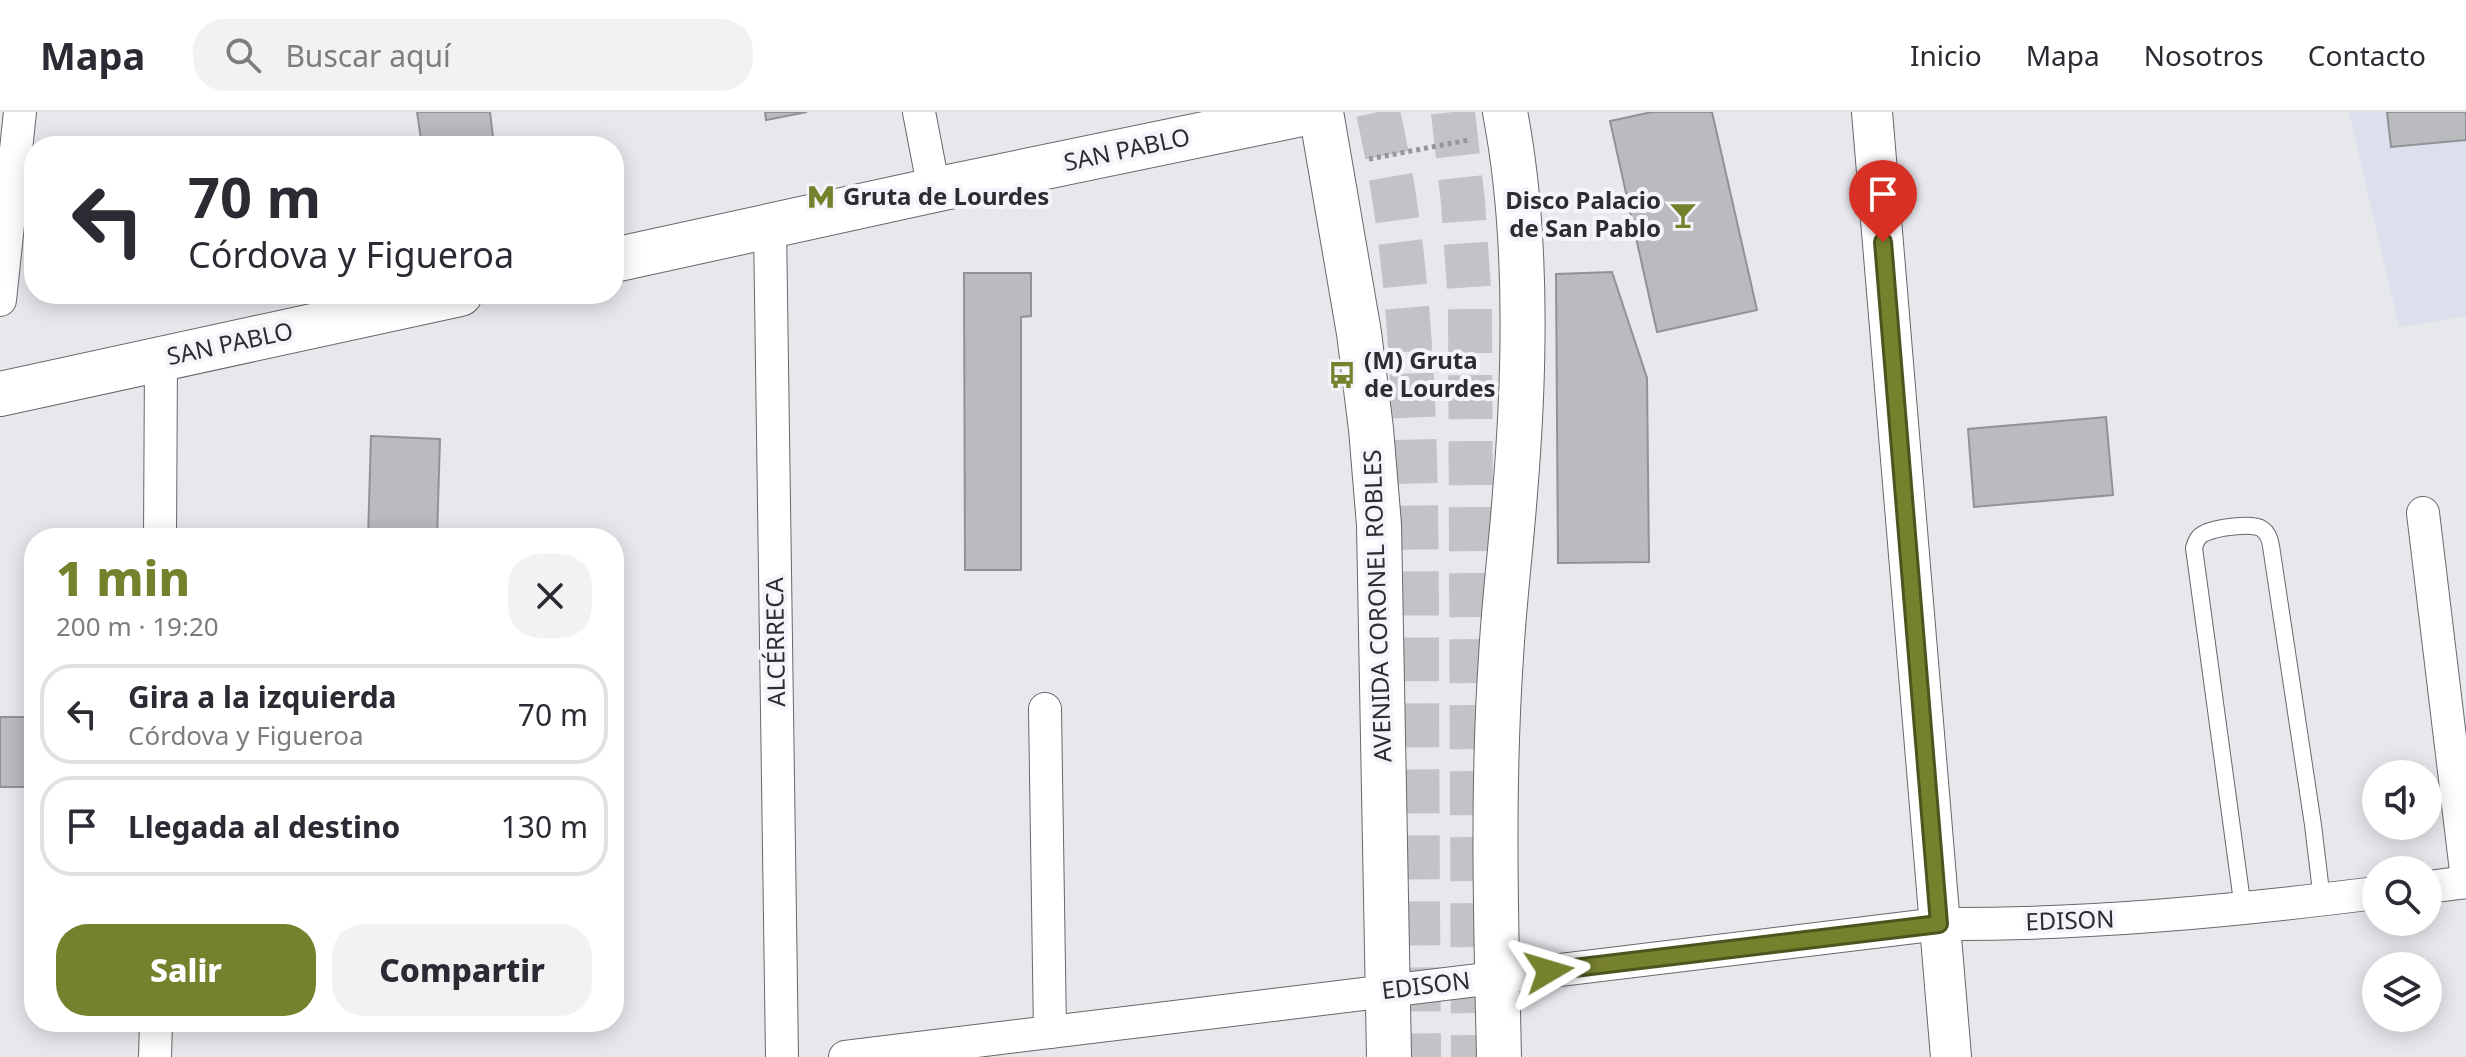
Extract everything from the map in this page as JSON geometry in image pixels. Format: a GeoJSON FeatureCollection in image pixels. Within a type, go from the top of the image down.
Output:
{"type":"FeatureCollection","features":[{"type":"Feature","properties":{"kind":"main road"},"geometry":{"type":"LineString","coordinates":[[1115,152],[1158,112]]}},
{"type":"Feature","properties":{"kind":"main road","name":"SAN PABLO"},"geometry":{"type":"LineString","coordinates":[[624,258],[1311,112]]}},
{"type":"Feature","properties":{"kind":"main road","name":"AVENIDA CORONEL ROBLES"},"geometry":{"type":"LineString","coordinates":[[1321,112],[1359,333],[1379,525],[1389,1057]]}},
{"type":"Feature","properties":{"kind":"main road"},"geometry":{"type":"LineString","coordinates":[[1499,1057],[1496,745],[1521,407],[1522,319],[1519,235],[1507,122]]}},
{"type":"Feature","properties":{"kind":"main road","name":"SAN PABLO"},"geometry":{"type":"LineString","coordinates":[[0,394],[415,304]]}},
{"type":"Feature","properties":{"kind":"street"},"geometry":{"type":"LineString","coordinates":[[0,300],[20,112]]}},
{"type":"Feature","properties":{"kind":"street"},"geometry":{"type":"LineString","coordinates":[[919,112],[934,190]]}},
{"type":"Feature","properties":{"kind":"street"},"geometry":{"type":"LineString","coordinates":[[1872,112],[1951,1057]]}},
{"type":"Feature","properties":{"kind":"street","name":"ALCÉRRECA"},"geometry":{"type":"LineString","coordinates":[[770,226],[782,1057]]}},
{"type":"Feature","properties":{"kind":"street"},"geometry":{"type":"LineString","coordinates":[[160,528],[161,360]]}},
{"type":"Feature","properties":{"kind":"street"},"geometry":{"type":"LineString","coordinates":[[2423,513],[2466,871]]}},
{"type":"Feature","properties":{"kind":"street"},"geometry":{"type":"LineString","coordinates":[[1045,709],[1050,1032]]}},
{"type":"Feature","properties":{"kind":"street"},"geometry":{"type":"LineString","coordinates":[[2442,885],[2466,882]]}},
{"type":"Feature","properties":{"kind":"street","name":"EDISON"},"geometry":{"type":"LineString","coordinates":[[845,1057],[1939,924],[2091,922],[2362,895]]}},
{"type":"Feature","properties":{"kind":"street"},"geometry":{"type":"LineString","coordinates":[[155,1057],[156,1032]]}},
{"type":"Feature","properties":{"kind":"lane"},"geometry":{"type":"LineString","coordinates":[[2243,909],[2194,548],[2196,540],[2208,532],[2245,526],[2255,525],[2263,529],[2271,546],[2322,900]]}},
{"type":"Feature","properties":{"kind":"path"},"geometry":{"type":"LineString","coordinates":[[1330,167],[1507,122]]}},
{"type":"Feature","properties":{"kind":"shaded area"},"geometry":{"type":"Polygon","coordinates":[[[2349,112],[2466,112],[2466,316],[2399,327],[2349,112]]]}},
{"type":"Feature","properties":{"kind":"building"},"geometry":{"type":"Polygon","coordinates":[[[417,112],[490,112],[493,136],[421,136],[417,112]]]}},
{"type":"Feature","properties":{"kind":"building"},"geometry":{"type":"Polygon","coordinates":[[[765,112],[807,112],[766,120],[765,112]]]}},
{"type":"Feature","properties":{"kind":"building","name":"Disco Palacio de San Pablo"},"geometry":{"type":"Polygon","coordinates":[[[1652,112],[1712,112],[1757,310],[1657,332],[1610,121],[1652,112]]]}},
{"type":"Feature","properties":{"kind":"building"},"geometry":{"type":"Polygon","coordinates":[[[2387,112],[2466,112],[2466,140],[2391,147],[2387,112]]]}},
{"type":"Feature","properties":{"kind":"building"},"geometry":{"type":"Polygon","coordinates":[[[1612,272],[1647,378],[1649,562],[1558,563],[1556,274],[1612,272]]]}},
{"type":"Feature","properties":{"kind":"building"},"geometry":{"type":"Polygon","coordinates":[[[964,273],[1031,273],[1031,316],[1021,317],[1021,570],[965,570],[964,273]]]}},
{"type":"Feature","properties":{"kind":"building"},"geometry":{"type":"Polygon","coordinates":[[[2106,417],[2113,495],[1974,507],[1968,429],[2106,417]]]}},
{"type":"Feature","properties":{"kind":"building"},"geometry":{"type":"Polygon","coordinates":[[[371,436],[440,439],[437,528],[368,528],[371,436]]]}},
{"type":"Feature","properties":{"kind":"building"},"geometry":{"type":"Polygon","coordinates":[[[0,717],[24,717],[24,787],[0,787],[0,717]]]}},
{"type":"Feature","properties":{"kind":"tunnel"},"geometry":{"type":"LineString","coordinates":[[1378,112],[1400,236],[1414,424],[1419,1057]]}},
{"type":"Feature","properties":{"kind":"tunnel"},"geometry":{"type":"LineString","coordinates":[[1453,112],[1470,304],[1473,1057]]}},
{"type":"Feature","properties":{"kind":"place","name":"Gruta de Lourdes"},"geometry":{"type":"Point","coordinates":[821,197]}},
{"type":"Feature","properties":{"kind":"place","name":"Disco Palacio de San Pablo"},"geometry":{"type":"Point","coordinates":[1683,215]}},
{"type":"Feature","properties":{"kind":"place","name":"(M) Gruta de Lourdes"},"geometry":{"type":"Point","coordinates":[1342,375]}},
{"type":"Feature","properties":{"kind":"route"},"geometry":{"type":"LineString","coordinates":[[1549,971],[1939,924],[1883,242]]}}]}
